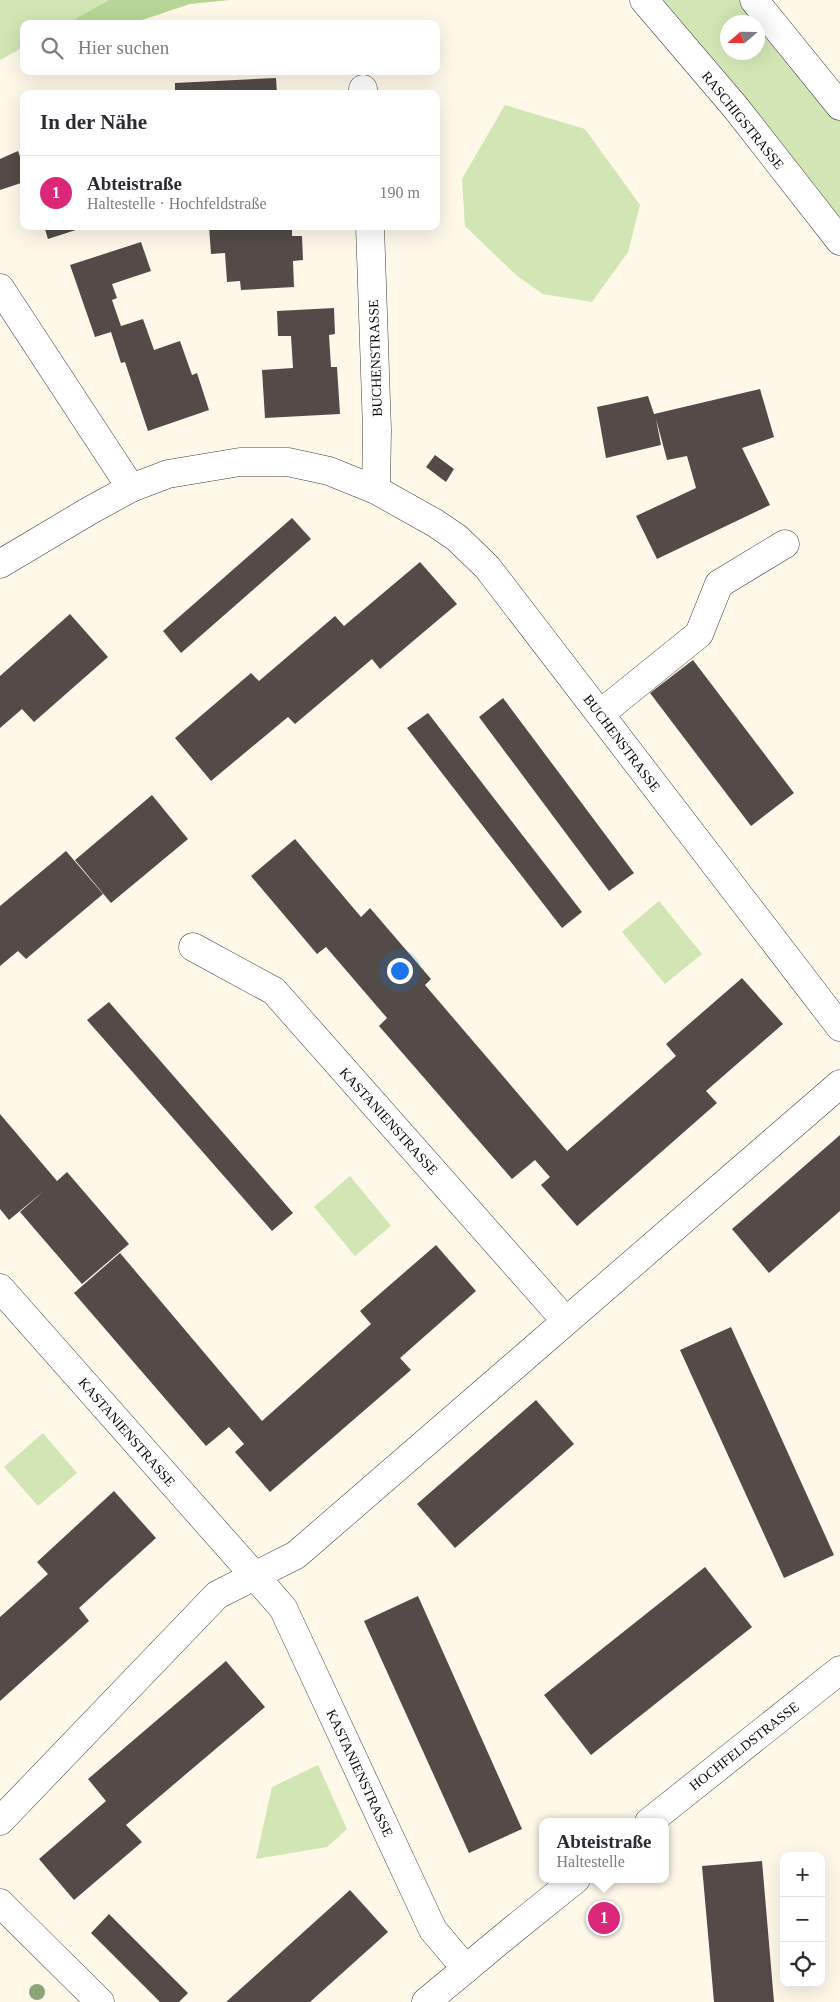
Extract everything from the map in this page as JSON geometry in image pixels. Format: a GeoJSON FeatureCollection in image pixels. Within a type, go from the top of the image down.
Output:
{"type":"FeatureCollection","features":[{"type":"Feature","properties":{"kind":"street","name":"RASCHIGSTRASSE"},"geometry":{"type":"LineString","coordinates":[[644,0],[736,108],[840,241]]}},
{"type":"Feature","properties":{"kind":"street"},"geometry":{"type":"LineString","coordinates":[[754,0],[840,106]]}},
{"type":"Feature","properties":{"kind":"street","name":"BUCHENSTRASSE"},"geometry":{"type":"LineString","coordinates":[[370,230],[377,410],[376,490]]}},
{"type":"Feature","properties":{"kind":"street"},"geometry":{"type":"LineString","coordinates":[[0,288],[132,488]]}},
{"type":"Feature","properties":{"kind":"street","name":"BUCHENSTRASSE"},"geometry":{"type":"LineString","coordinates":[[0,564],[89,511],[132,488],[168,474],[240,462],[288,462],[329,471],[376,490],[435,523],[457,538],[487,567],[840,1027]]}},
{"type":"Feature","properties":{"kind":"street"},"geometry":{"type":"LineString","coordinates":[[600,714],[699,634],[719,584],[785,544]]}},
{"type":"Feature","properties":{"kind":"street","name":"KASTANIENSTRASSE"},"geometry":{"type":"LineString","coordinates":[[193,947],[274,991],[566,1320]]}},
{"type":"Feature","properties":{"kind":"street"},"geometry":{"type":"LineString","coordinates":[[0,1820],[217,1595],[296,1555],[840,1084]]}},
{"type":"Feature","properties":{"kind":"street","name":"KASTANIENSTRASSE"},"geometry":{"type":"LineString","coordinates":[[0,1288],[282,1608],[433,1930],[466,1969]]}},
{"type":"Feature","properties":{"kind":"street","name":"HOCHFELDSTRASSE"},"geometry":{"type":"LineString","coordinates":[[654,1818],[840,1670]]}},
{"type":"Feature","properties":{"kind":"street"},"geometry":{"type":"LineString","coordinates":[[426,2002],[508,1932],[571,1883]]}},
{"type":"Feature","properties":{"kind":"street"},"geometry":{"type":"LineString","coordinates":[[0,1904],[100,2002]]}},
{"type":"Feature","properties":{"kind":"green space"},"geometry":{"type":"Polygon","coordinates":[[[0,0],[109,0],[73,20],[20,20],[20,49],[0,60],[0,0]]]}},
{"type":"Feature","properties":{"kind":"green space"},"geometry":{"type":"Polygon","coordinates":[[[109,0],[230,0],[190,4],[142,20],[73,20],[109,0]]]}},
{"type":"Feature","properties":{"kind":"green space"},"geometry":{"type":"Polygon","coordinates":[[[644,0],[754,0],[840,106],[840,241],[644,0]]]}},
{"type":"Feature","properties":{"kind":"green space"},"geometry":{"type":"Polygon","coordinates":[[[505,105],[585,129],[640,205],[628,252],[592,302],[543,294],[517,276],[465,226],[462,179],[505,105]]]}},
{"type":"Feature","properties":{"kind":"green space"},"geometry":{"type":"Polygon","coordinates":[[[659,901],[702,954],[665,984],[622,932],[659,901]]]}},
{"type":"Feature","properties":{"kind":"green space"},"geometry":{"type":"Polygon","coordinates":[[[350,1176],[391,1226],[355,1256],[314,1207],[350,1176]]]}},
{"type":"Feature","properties":{"kind":"green space"},"geometry":{"type":"Polygon","coordinates":[[[43,1433],[77,1473],[38,1506],[4,1467],[43,1433]]]}},
{"type":"Feature","properties":{"kind":"green space"},"geometry":{"type":"Polygon","coordinates":[[[318,1765],[347,1829],[327,1847],[256,1859],[272,1787],[318,1765]]]}},
{"type":"Feature","properties":{"kind":"building"},"geometry":{"type":"Polygon","coordinates":[[[276,78],[277,90],[175,90],[175,83],[276,78]]]}},
{"type":"Feature","properties":{"kind":"building"},"geometry":{"type":"Polygon","coordinates":[[[18,151],[20,157],[20,183],[0,190],[0,159],[18,151]]]}},
{"type":"Feature","properties":{"kind":"building"},"geometry":{"type":"Polygon","coordinates":[[[45,230],[76,230],[48,239],[45,230]]]}},
{"type":"Feature","properties":{"kind":"building"},"geometry":{"type":"Polygon","coordinates":[[[209,230],[292,230],[292,236],[302,236],[303,260],[293,261],[294,287],[241,290],[240,281],[227,282],[225,253],[211,254],[209,230]]]}},
{"type":"Feature","properties":{"kind":"building"},"geometry":{"type":"Polygon","coordinates":[[[141,242],[151,271],[112,284],[117,298],[112,300],[121,326],[143,319],[154,350],[180,341],[192,375],[197,373],[209,410],[148,431],[125,362],[121,363],[111,332],[95,337],[70,265],[141,242]]]}},
{"type":"Feature","properties":{"kind":"building"},"geometry":{"type":"Polygon","coordinates":[[[334,308],[335,334],[329,335],[331,367],[337,367],[340,414],[265,418],[262,370],[293,368],[291,336],[278,336],[277,311],[334,308]]]}},
{"type":"Feature","properties":{"kind":"building"},"geometry":{"type":"Polygon","coordinates":[[[760,389],[774,437],[742,448],[770,505],[657,559],[636,516],[696,488],[687,456],[667,460],[656,419],[661,445],[606,458],[597,407],[648,396],[654,414],[760,389]]]}},
{"type":"Feature","properties":{"kind":"building"},"geometry":{"type":"Polygon","coordinates":[[[435,455],[454,469],[446,482],[426,467],[435,455]]]}},
{"type":"Feature","properties":{"kind":"building"},"geometry":{"type":"Polygon","coordinates":[[[292,518],[311,539],[181,653],[163,631],[292,518]]]}},
{"type":"Feature","properties":{"kind":"building"},"geometry":{"type":"Polygon","coordinates":[[[420,562],[457,604],[380,669],[372,659],[295,724],[288,717],[211,781],[175,738],[251,673],[259,681],[335,616],[344,626],[420,562]]]}},
{"type":"Feature","properties":{"kind":"building"},"geometry":{"type":"Polygon","coordinates":[[[70,614],[108,657],[34,722],[22,709],[0,728],[0,676],[70,614]]]}},
{"type":"Feature","properties":{"kind":"building"},"geometry":{"type":"Polygon","coordinates":[[[693,660],[794,793],[751,826],[650,693],[693,660]]]}},
{"type":"Feature","properties":{"kind":"building"},"geometry":{"type":"Polygon","coordinates":[[[503,698],[634,873],[609,891],[479,717],[503,698]]]}},
{"type":"Feature","properties":{"kind":"building"},"geometry":{"type":"Polygon","coordinates":[[[428,713],[582,912],[562,928],[407,728],[428,713]]]}},
{"type":"Feature","properties":{"kind":"building"},"geometry":{"type":"Polygon","coordinates":[[[152,795],[188,839],[111,903],[75,860],[152,795]]]}},
{"type":"Feature","properties":{"kind":"building"},"geometry":{"type":"Polygon","coordinates":[[[295,839],[361,917],[370,908],[431,979],[425,985],[567,1151],[676,1056],[666,1044],[742,978],[783,1024],[706,1091],[717,1103],[577,1226],[541,1185],[550,1177],[535,1160],[512,1179],[379,1026],[387,1018],[326,947],[317,954],[251,876],[295,839]]]}},
{"type":"Feature","properties":{"kind":"building"},"geometry":{"type":"Polygon","coordinates":[[[66,851],[103,894],[26,959],[18,951],[0,966],[0,906],[66,851]]]}},
{"type":"Feature","properties":{"kind":"building"},"geometry":{"type":"Polygon","coordinates":[[[109,1002],[293,1213],[272,1231],[87,1020],[109,1002]]]}},
{"type":"Feature","properties":{"kind":"building"},"geometry":{"type":"Polygon","coordinates":[[[0,1114],[57,1181],[67,1172],[129,1244],[82,1284],[20,1212],[45,1190],[9,1220],[0,1209],[0,1114]]]}},
{"type":"Feature","properties":{"kind":"building"},"geometry":{"type":"Polygon","coordinates":[[[840,1135],[840,1211],[769,1273],[732,1229],[840,1135]]]}},
{"type":"Feature","properties":{"kind":"building"},"geometry":{"type":"Polygon","coordinates":[[[436,1245],[476,1291],[400,1358],[411,1370],[270,1492],[235,1452],[244,1444],[229,1427],[206,1446],[74,1293],[120,1253],[262,1421],[371,1324],[360,1311],[436,1245]]]}},
{"type":"Feature","properties":{"kind":"building"},"geometry":{"type":"Polygon","coordinates":[[[731,1327],[834,1555],[784,1578],[680,1350],[731,1327]]]}},
{"type":"Feature","properties":{"kind":"building"},"geometry":{"type":"Polygon","coordinates":[[[536,1400],[574,1444],[455,1548],[417,1504],[536,1400]]]}},
{"type":"Feature","properties":{"kind":"building"},"geometry":{"type":"Polygon","coordinates":[[[114,1491],[156,1538],[79,1608],[89,1621],[0,1701],[0,1617],[48,1574],[37,1562],[114,1491]]]}},
{"type":"Feature","properties":{"kind":"building"},"geometry":{"type":"Polygon","coordinates":[[[705,1567],[752,1627],[591,1755],[544,1695],[705,1567]]]}},
{"type":"Feature","properties":{"kind":"building"},"geometry":{"type":"Polygon","coordinates":[[[418,1596],[522,1829],[469,1853],[364,1621],[418,1596]]]}},
{"type":"Feature","properties":{"kind":"building"},"geometry":{"type":"Polygon","coordinates":[[[226,1661],[265,1707],[126,1825],[142,1842],[74,1900],[39,1859],[106,1801],[88,1779],[226,1661]]]}},
{"type":"Feature","properties":{"kind":"building"},"geometry":{"type":"Polygon","coordinates":[[[762,1861],[774,2002],[714,2002],[702,1866],[762,1861]]]}},
{"type":"Feature","properties":{"kind":"building"},"geometry":{"type":"Polygon","coordinates":[[[350,1890],[388,1932],[310,2002],[226,2002],[350,1890]]]}},
{"type":"Feature","properties":{"kind":"building"},"geometry":{"type":"Polygon","coordinates":[[[109,1914],[188,1993],[179,2002],[160,2002],[91,1933],[109,1914]]]}},
{"type":"Feature","properties":{"kind":"place","name":"Abteistraße"},"geometry":{"type":"Point","coordinates":[604,1918]}}]}
